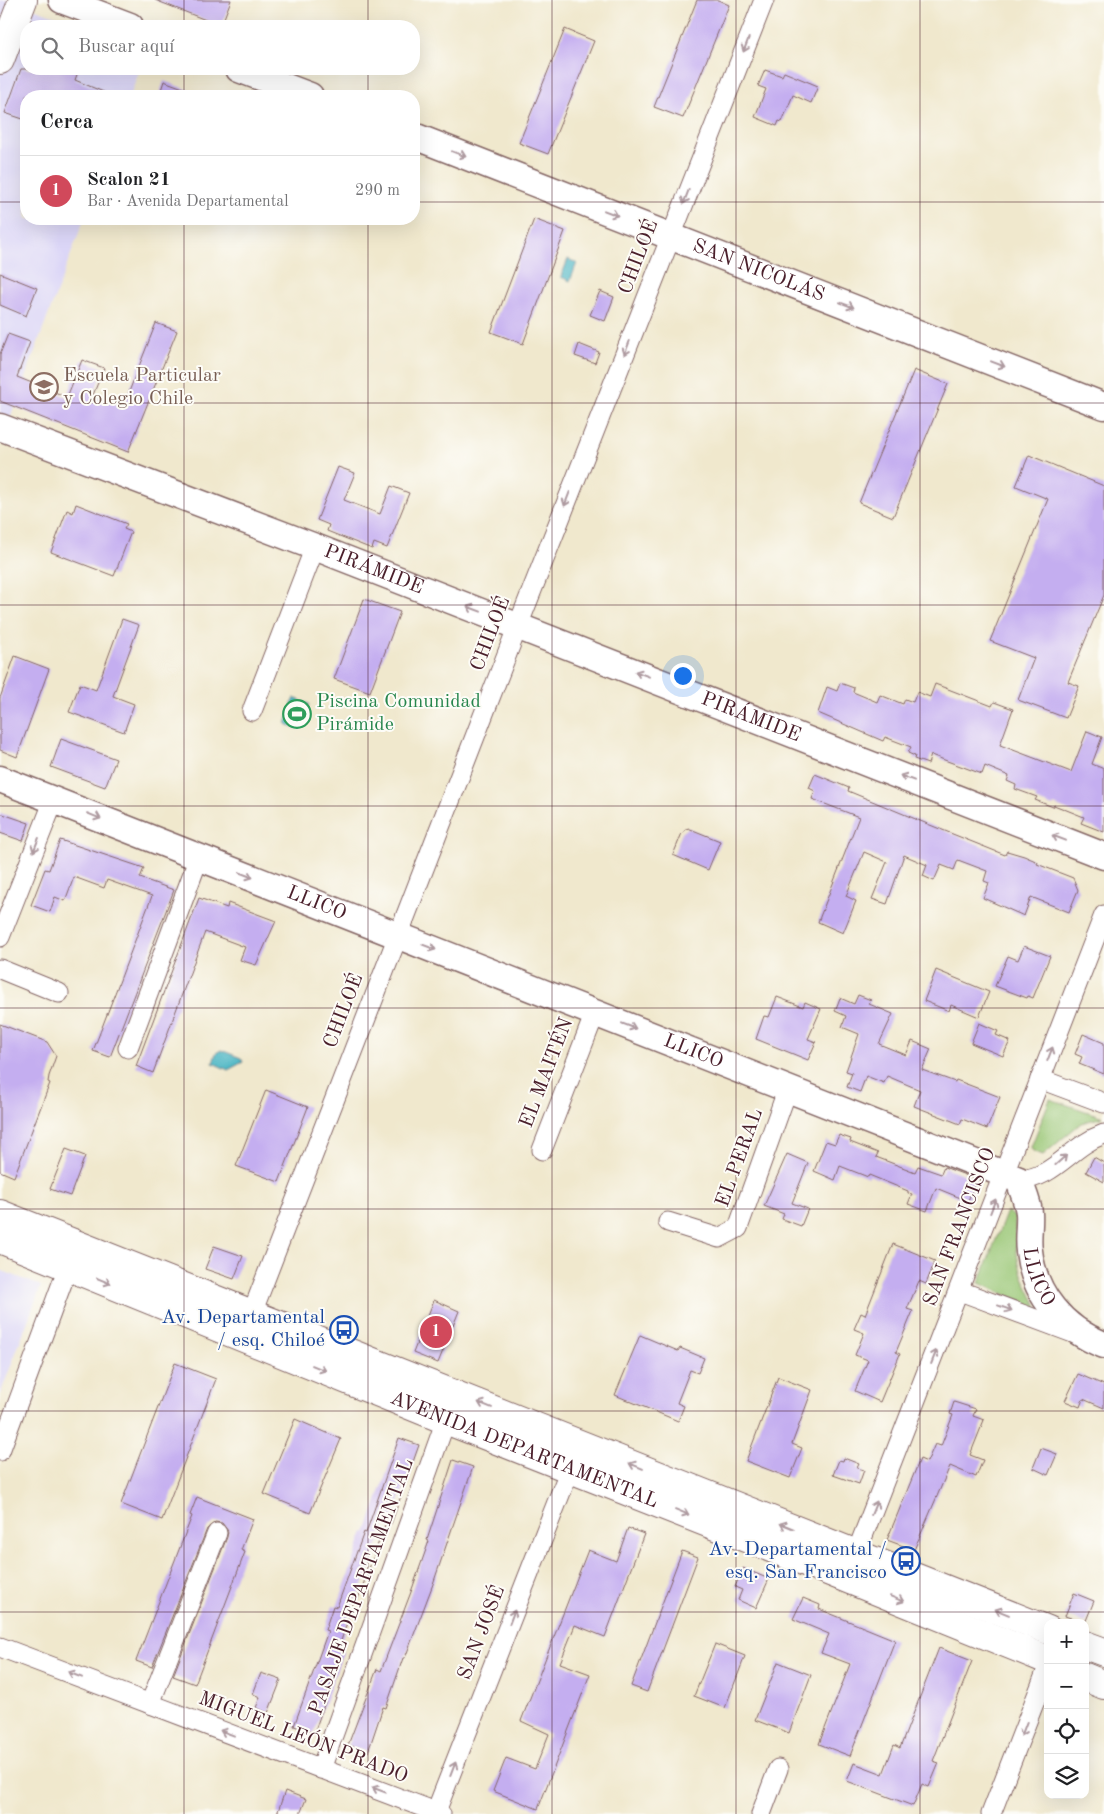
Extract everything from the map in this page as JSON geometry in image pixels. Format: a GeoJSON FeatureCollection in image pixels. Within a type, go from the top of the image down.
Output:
{"type":"FeatureCollection","features":[{"type":"Feature","properties":{"kind":"main road"},"geometry":{"type":"LineString","coordinates":[[0,60],[23,0]]}},
{"type":"Feature","properties":{"kind":"main road"},"geometry":{"type":"LineString","coordinates":[[0,1206],[64,1238]]}},
{"type":"Feature","properties":{"kind":"main road","name":"AVENIDA DEPARTAMENTAL"},"geometry":{"type":"LineString","coordinates":[[0,1214],[1044,1628]]}},
{"type":"Feature","properties":{"kind":"main road","name":"AVENIDA DEPARTAMENTAL"},"geometry":{"type":"LineString","coordinates":[[0,1239],[446,1420],[1044,1658]]}},
{"type":"Feature","properties":{"kind":"main road"},"geometry":{"type":"LineString","coordinates":[[0,1248],[42,1256]]}},
{"type":"Feature","properties":{"kind":"main road"},"geometry":{"type":"LineString","coordinates":[[1089,1646],[1104,1652]]}},
{"type":"Feature","properties":{"kind":"main road"},"geometry":{"type":"LineString","coordinates":[[1089,1679],[1104,1685]]}},
{"type":"Feature","properties":{"kind":"street"},"geometry":{"type":"LineString","coordinates":[[62,0],[114,20]]}},
{"type":"Feature","properties":{"kind":"street","name":"CHILOÉ"},"geometry":{"type":"LineString","coordinates":[[252,1313],[518,626],[764,0]]}},
{"type":"Feature","properties":{"kind":"street"},"geometry":{"type":"LineString","coordinates":[[255,75],[294,90]]}},
{"type":"Feature","properties":{"kind":"street","name":"SAN NICOLÁS"},"geometry":{"type":"LineString","coordinates":[[420,138],[1104,406]]}},
{"type":"Feature","properties":{"kind":"street","name":"PIRÁMIDE"},"geometry":{"type":"LineString","coordinates":[[0,427],[315,547],[1104,856]]}},
{"type":"Feature","properties":{"kind":"street","name":"PIRÁMIDE"},"geometry":{"type":"LineString","coordinates":[[252,711],[315,547]]}},
{"type":"Feature","properties":{"kind":"street","name":"LLICO"},"geometry":{"type":"LineString","coordinates":[[0,779],[1012,1177],[1029,1212],[1028,1249],[1038,1285],[1059,1316],[1096,1341]]}},
{"type":"Feature","properties":{"kind":"street"},"geometry":{"type":"LineString","coordinates":[[0,936],[54,800]]}},
{"type":"Feature","properties":{"kind":"street"},"geometry":{"type":"LineString","coordinates":[[128,1048],[199,857]]}},
{"type":"Feature","properties":{"kind":"street","name":"SAN FRANCISCO"},"geometry":{"type":"LineString","coordinates":[[856,1554],[960,1291],[1012,1177],[1040,1079],[1104,915]]}},
{"type":"Feature","properties":{"kind":"street"},"geometry":{"type":"LineString","coordinates":[[0,969],[59,993]]}},
{"type":"Feature","properties":{"kind":"street","name":"EL MAITÉN"},"geometry":{"type":"LineString","coordinates":[[542,1150],[595,1012]]}},
{"type":"Feature","properties":{"kind":"street"},"geometry":{"type":"LineString","coordinates":[[1040,1079],[1104,1104]]}},
{"type":"Feature","properties":{"kind":"street","name":"EL PERAL"},"geometry":{"type":"LineString","coordinates":[[668,1222],[719,1238],[738,1228],[788,1088]]}},
{"type":"Feature","properties":{"kind":"street"},"geometry":{"type":"LineString","coordinates":[[1012,1177],[1033,1179],[1048,1173],[1079,1146],[1104,1134]]}},
{"type":"Feature","properties":{"kind":"street"},"geometry":{"type":"LineString","coordinates":[[0,1451],[68,1267]]}},
{"type":"Feature","properties":{"kind":"street","name":"LLICO"},"geometry":{"type":"LineString","coordinates":[[960,1291],[1096,1341]]}},
{"type":"Feature","properties":{"kind":"street","name":"PASAJE DEPARTAMENTAL"},"geometry":{"type":"LineString","coordinates":[[321,1768],[446,1420]]}},
{"type":"Feature","properties":{"kind":"street","name":"SAN JOSÉ"},"geometry":{"type":"LineString","coordinates":[[437,1813],[570,1469]]}},
{"type":"Feature","properties":{"kind":"street"},"geometry":{"type":"LineString","coordinates":[[150,1704],[217,1533]]}},
{"type":"Feature","properties":{"kind":"street","name":"MIGUEL LEÓN PRADO"},"geometry":{"type":"LineString","coordinates":[[0,1647],[437,1813]]}},
{"type":"Feature","properties":{"kind":"street"},"geometry":{"type":"LineString","coordinates":[[991,1814],[1044,1677]]}},
{"type":"Feature","properties":{"kind":"street"},"geometry":{"type":"LineString","coordinates":[[761,1814],[778,1769]]}},
{"type":"Feature","properties":{"kind":"shaded area"},"geometry":{"type":"Polygon","coordinates":[[[0,0],[11,0],[66,20],[20,20],[20,75],[138,75],[132,90],[20,90],[20,225],[82,225],[0,445],[0,0]]]}},
{"type":"Feature","properties":{"kind":"shaded area"},"geometry":{"type":"Polygon","coordinates":[[[0,1270],[41,1286],[0,1395],[0,1270]]]}},
{"type":"Feature","properties":{"kind":"green space"},"geometry":{"type":"Polygon","coordinates":[[[1050,1099],[1103,1117],[1081,1123],[1043,1155],[1033,1151],[1031,1147],[1050,1099]]]}},
{"type":"Feature","properties":{"kind":"green space"},"geometry":{"type":"Polygon","coordinates":[[[1007,1211],[1015,1217],[1019,1264],[1026,1284],[1039,1309],[979,1283],[1007,1211]]]}},
{"type":"Feature","properties":{"kind":"water"},"geometry":{"type":"Polygon","coordinates":[[[568,259],[577,263],[570,281],[561,277],[568,259]]]}},
{"type":"Feature","properties":{"kind":"water","name":"Piscina Comunidad Pirámide"},"geometry":{"type":"Polygon","coordinates":[[[294,698],[309,704],[299,729],[286,724],[294,698]]]}},
{"type":"Feature","properties":{"kind":"water"},"geometry":{"type":"Polygon","coordinates":[[[221,1050],[241,1058],[243,1062],[228,1070],[213,1063],[216,1053],[221,1050]]]}},
{"type":"Feature","properties":{"kind":"building"},"geometry":{"type":"Polygon","coordinates":[[[155,0],[231,0],[223,20],[206,20],[155,0]]]}},
{"type":"Feature","properties":{"kind":"building"},"geometry":{"type":"Polygon","coordinates":[[[697,0],[718,0],[729,5],[683,118],[654,107],[697,0]]]}},
{"type":"Feature","properties":{"kind":"building"},"geometry":{"type":"Polygon","coordinates":[[[565,29],[594,41],[548,154],[519,143],[565,29]]]}},
{"type":"Feature","properties":{"kind":"building"},"geometry":{"type":"Polygon","coordinates":[[[765,70],[782,76],[784,72],[818,86],[811,103],[793,95],[782,122],[779,121],[777,126],[755,117],[766,89],[758,86],[765,70]]]}},
{"type":"Feature","properties":{"kind":"building"},"geometry":{"type":"Polygon","coordinates":[[[20,72],[20,75],[77,75],[75,80],[99,90],[20,90],[20,118],[5,113],[20,72]]]}},
{"type":"Feature","properties":{"kind":"building"},"geometry":{"type":"Polygon","coordinates":[[[164,81],[188,90],[161,90],[164,81]]]}},
{"type":"Feature","properties":{"kind":"building"},"geometry":{"type":"Polygon","coordinates":[[[534,219],[565,231],[523,344],[491,332],[534,219]]]}},
{"type":"Feature","properties":{"kind":"building"},"geometry":{"type":"Polygon","coordinates":[[[0,273],[37,288],[26,316],[0,305],[0,273]]]}},
{"type":"Feature","properties":{"kind":"building"},"geometry":{"type":"Polygon","coordinates":[[[600,291],[614,297],[605,321],[590,315],[600,291]]]}},
{"type":"Feature","properties":{"kind":"building"},"geometry":{"type":"Polygon","coordinates":[[[156,323],[177,331],[128,452],[0,401],[0,354],[8,334],[30,342],[17,377],[67,397],[82,360],[104,368],[93,395],[123,407],[156,323]]]}},
{"type":"Feature","properties":{"kind":"building"},"geometry":{"type":"Polygon","coordinates":[[[579,344],[599,352],[595,363],[575,356],[579,344]]]}},
{"type":"Feature","properties":{"kind":"building"},"geometry":{"type":"Polygon","coordinates":[[[914,370],[948,384],[893,517],[859,503],[914,370]]]}},
{"type":"Feature","properties":{"kind":"building"},"geometry":{"type":"Polygon","coordinates":[[[1029,455],[1104,486],[1104,595],[1068,682],[1079,686],[1066,718],[1018,700],[1034,658],[990,641],[1048,499],[1016,486],[1029,455]]]}},
{"type":"Feature","properties":{"kind":"building"},"geometry":{"type":"Polygon","coordinates":[[[338,467],[355,473],[344,500],[380,514],[391,486],[409,493],[387,548],[374,543],[372,549],[327,531],[329,525],[317,520],[338,467]]]}},
{"type":"Feature","properties":{"kind":"building"},"geometry":{"type":"Polygon","coordinates":[[[76,504],[127,524],[124,529],[131,532],[114,576],[51,552],[67,510],[73,513],[76,504]]]}},
{"type":"Feature","properties":{"kind":"building"},"geometry":{"type":"Polygon","coordinates":[[[364,599],[400,612],[370,692],[334,679],[364,599]]]}},
{"type":"Feature","properties":{"kind":"building"},"geometry":{"type":"Polygon","coordinates":[[[122,619],[139,625],[113,696],[134,704],[124,732],[69,712],[80,684],[96,690],[122,619]]]}},
{"type":"Feature","properties":{"kind":"building"},"geometry":{"type":"Polygon","coordinates":[[[15,656],[49,669],[17,757],[0,750],[0,698],[15,656]]]}},
{"type":"Feature","properties":{"kind":"building"},"geometry":{"type":"Polygon","coordinates":[[[840,683],[854,688],[853,692],[877,702],[880,695],[903,704],[905,699],[913,702],[917,692],[930,697],[935,684],[992,706],[994,702],[1013,709],[1000,745],[1071,772],[1087,731],[1102,737],[1092,764],[1104,769],[1104,832],[1081,823],[1084,817],[1054,805],[1053,807],[1035,800],[1037,797],[1015,789],[1016,785],[1007,781],[1009,776],[985,766],[982,774],[931,755],[928,764],[914,759],[915,756],[908,753],[911,747],[885,737],[883,741],[818,713],[827,687],[837,691],[840,683]]]}},
{"type":"Feature","properties":{"kind":"building"},"geometry":{"type":"Polygon","coordinates":[[[61,739],[116,759],[105,787],[51,767],[61,739]]]}},
{"type":"Feature","properties":{"kind":"building"},"geometry":{"type":"Polygon","coordinates":[[[815,774],[849,788],[848,791],[930,825],[1005,855],[1007,851],[1024,856],[1038,862],[1037,864],[1073,878],[1078,890],[1069,912],[1031,897],[1024,916],[983,898],[989,883],[984,881],[987,871],[958,860],[954,870],[941,865],[934,881],[923,876],[927,865],[904,855],[887,904],[872,899],[887,862],[864,852],[846,896],[856,901],[843,933],[818,922],[859,817],[812,799],[815,791],[809,788],[815,774]]]}},
{"type":"Feature","properties":{"kind":"building"},"geometry":{"type":"Polygon","coordinates":[[[0,813],[29,823],[23,841],[0,833],[0,813]]]}},
{"type":"Feature","properties":{"kind":"building"},"geometry":{"type":"Polygon","coordinates":[[[688,828],[720,841],[708,870],[673,855],[682,833],[688,828]]]}},
{"type":"Feature","properties":{"kind":"building"},"geometry":{"type":"Polygon","coordinates":[[[60,840],[144,868],[140,878],[174,890],[110,1057],[93,1051],[152,896],[107,880],[104,888],[74,877],[65,901],[55,897],[50,912],[31,905],[45,869],[49,870],[60,840]]]}},
{"type":"Feature","properties":{"kind":"building"},"geometry":{"type":"Polygon","coordinates":[[[199,898],[227,908],[228,903],[276,921],[256,965],[240,960],[245,947],[205,932],[153,1073],[136,1066],[199,898]]]}},
{"type":"Feature","properties":{"kind":"building"},"geometry":{"type":"Polygon","coordinates":[[[1024,946],[1050,956],[1033,998],[1028,996],[1027,998],[995,986],[1008,956],[1018,960],[1024,946]]]}},
{"type":"Feature","properties":{"kind":"building"},"geometry":{"type":"Polygon","coordinates":[[[936,970],[989,992],[979,1017],[951,1005],[949,1011],[924,1001],[936,970]]]}},
{"type":"Feature","properties":{"kind":"building"},"geometry":{"type":"Polygon","coordinates":[[[858,995],[871,1000],[869,1004],[893,1014],[879,1044],[906,1055],[912,1041],[931,1049],[922,1070],[955,1082],[956,1080],[1000,1097],[987,1129],[962,1119],[960,1124],[914,1106],[920,1090],[887,1076],[884,1083],[866,1076],[860,1092],[847,1087],[852,1073],[846,1071],[859,1034],[842,1027],[846,1016],[835,1011],[840,998],[854,1004],[858,995]]]}},
{"type":"Feature","properties":{"kind":"building"},"geometry":{"type":"Polygon","coordinates":[[[777,997],[803,1007],[805,1002],[821,1009],[808,1039],[816,1042],[808,1060],[756,1039],[764,1016],[769,1017],[777,997]]]}},
{"type":"Feature","properties":{"kind":"building"},"geometry":{"type":"Polygon","coordinates":[[[979,1023],[998,1031],[996,1035],[1010,1041],[1003,1056],[971,1043],[979,1023]]]}},
{"type":"Feature","properties":{"kind":"building"},"geometry":{"type":"Polygon","coordinates":[[[0,1024],[47,1042],[56,1056],[49,1076],[48,1082],[50,1083],[14,1177],[0,1171],[0,1024]]]}},
{"type":"Feature","properties":{"kind":"building"},"geometry":{"type":"Polygon","coordinates":[[[1083,1034],[1104,1043],[1104,1074],[1079,1064],[1082,1057],[1075,1054],[1083,1034]]]}},
{"type":"Feature","properties":{"kind":"building"},"geometry":{"type":"Polygon","coordinates":[[[266,1090],[308,1107],[279,1182],[236,1166],[266,1090]]]}},
{"type":"Feature","properties":{"kind":"building"},"geometry":{"type":"Polygon","coordinates":[[[839,1135],[851,1139],[850,1142],[878,1153],[876,1157],[915,1172],[918,1166],[941,1174],[944,1167],[976,1179],[968,1201],[936,1188],[927,1211],[908,1204],[912,1194],[908,1193],[908,1191],[869,1175],[868,1177],[840,1166],[835,1180],[814,1171],[826,1141],[835,1144],[839,1135]]]}},
{"type":"Feature","properties":{"kind":"building"},"geometry":{"type":"Polygon","coordinates":[[[66,1149],[85,1156],[70,1196],[50,1189],[66,1149]]]}},
{"type":"Feature","properties":{"kind":"building"},"geometry":{"type":"Polygon","coordinates":[[[787,1154],[808,1163],[792,1203],[808,1209],[801,1226],[782,1219],[784,1214],[764,1206],[787,1154]]]}},
{"type":"Feature","properties":{"kind":"building"},"geometry":{"type":"Polygon","coordinates":[[[1094,1157],[1104,1163],[1104,1182],[1086,1172],[1094,1157]]]}},
{"type":"Feature","properties":{"kind":"building"},"geometry":{"type":"Polygon","coordinates":[[[893,1244],[935,1261],[926,1284],[919,1281],[907,1309],[913,1311],[896,1352],[900,1354],[880,1402],[855,1391],[868,1360],[855,1355],[864,1333],[854,1329],[861,1313],[865,1315],[893,1244]]]}},
{"type":"Feature","properties":{"kind":"building"},"geometry":{"type":"Polygon","coordinates":[[[214,1246],[243,1256],[234,1279],[205,1269],[214,1246]]]}},
{"type":"Feature","properties":{"kind":"building"},"geometry":{"type":"Polygon","coordinates":[[[434,1300],[459,1311],[438,1363],[413,1353],[434,1300]]]}},
{"type":"Feature","properties":{"kind":"building"},"geometry":{"type":"Polygon","coordinates":[[[640,1335],[678,1351],[680,1348],[704,1358],[698,1373],[690,1370],[677,1403],[684,1406],[678,1421],[615,1395],[640,1335]]]}},
{"type":"Feature","properties":{"kind":"building"},"geometry":{"type":"Polygon","coordinates":[[[175,1363],[216,1379],[162,1520],[121,1504],[175,1363]]]}},
{"type":"Feature","properties":{"kind":"building"},"geometry":{"type":"Polygon","coordinates":[[[1078,1374],[1104,1385],[1104,1408],[1083,1399],[1080,1407],[1065,1401],[1078,1374]]]}},
{"type":"Feature","properties":{"kind":"building"},"geometry":{"type":"Polygon","coordinates":[[[778,1377],[812,1390],[792,1444],[802,1448],[790,1478],[746,1461],[778,1377]]]}},
{"type":"Feature","properties":{"kind":"building"},"geometry":{"type":"Polygon","coordinates":[[[954,1402],[976,1409],[973,1416],[984,1420],[970,1455],[983,1460],[976,1477],[950,1466],[914,1550],[887,1540],[920,1459],[927,1462],[935,1444],[941,1446],[953,1415],[950,1414],[954,1402]]]}},
{"type":"Feature","properties":{"kind":"building"},"geometry":{"type":"Polygon","coordinates":[[[295,1419],[341,1439],[310,1513],[264,1494],[295,1419]]]}},
{"type":"Feature","properties":{"kind":"building"},"geometry":{"type":"Polygon","coordinates":[[[399,1438],[419,1445],[391,1524],[386,1522],[358,1599],[355,1598],[338,1650],[343,1652],[314,1733],[294,1726],[328,1631],[325,1630],[333,1606],[337,1607],[364,1532],[366,1533],[399,1438]]]}},
{"type":"Feature","properties":{"kind":"building"},"geometry":{"type":"Polygon","coordinates":[[[1041,1448],[1057,1454],[1048,1475],[1033,1468],[1041,1448]]]}},
{"type":"Feature","properties":{"kind":"building"},"geometry":{"type":"Polygon","coordinates":[[[844,1458],[859,1464],[857,1468],[864,1470],[859,1484],[833,1475],[839,1460],[843,1461],[844,1458]]]}},
{"type":"Feature","properties":{"kind":"building"},"geometry":{"type":"Polygon","coordinates":[[[453,1460],[473,1467],[433,1584],[405,1658],[403,1658],[386,1708],[383,1707],[368,1752],[348,1745],[377,1669],[381,1671],[411,1592],[429,1541],[427,1540],[453,1460]]]}},
{"type":"Feature","properties":{"kind":"building"},"geometry":{"type":"Polygon","coordinates":[[[197,1497],[253,1519],[241,1550],[245,1552],[195,1684],[173,1676],[227,1537],[228,1531],[222,1523],[215,1522],[207,1529],[152,1667],[136,1661],[192,1516],[190,1515],[197,1497]]]}},
{"type":"Feature","properties":{"kind":"building"},"geometry":{"type":"Polygon","coordinates":[[[628,1528],[644,1534],[605,1637],[575,1625],[560,1663],[590,1674],[538,1809],[493,1791],[506,1758],[535,1769],[549,1734],[521,1721],[588,1550],[616,1561],[628,1528]]]}},
{"type":"Feature","properties":{"kind":"building"},"geometry":{"type":"Polygon","coordinates":[[[682,1551],[698,1557],[647,1692],[631,1686],[682,1551]]]}},
{"type":"Feature","properties":{"kind":"building"},"geometry":{"type":"Polygon","coordinates":[[[743,1568],[769,1579],[756,1608],[738,1600],[742,1590],[735,1587],[743,1568]]]}},
{"type":"Feature","properties":{"kind":"building"},"geometry":{"type":"Polygon","coordinates":[[[1074,1593],[1094,1601],[1087,1619],[1074,1619],[1065,1616],[1074,1593]]]}},
{"type":"Feature","properties":{"kind":"building"},"geometry":{"type":"Polygon","coordinates":[[[803,1598],[820,1605],[819,1609],[895,1640],[850,1756],[819,1744],[850,1664],[821,1653],[829,1634],[793,1619],[803,1598]]]}},
{"type":"Feature","properties":{"kind":"building"},"geometry":{"type":"Polygon","coordinates":[[[715,1644],[745,1656],[725,1708],[694,1696],[715,1644]]]}},
{"type":"Feature","properties":{"kind":"building"},"geometry":{"type":"Polygon","coordinates":[[[939,1648],[972,1661],[933,1761],[939,1763],[929,1787],[922,1784],[913,1806],[847,1781],[854,1763],[883,1774],[894,1745],[900,1748],[939,1648]]]}},
{"type":"Feature","properties":{"kind":"building"},"geometry":{"type":"Polygon","coordinates":[[[778,1662],[811,1675],[789,1733],[755,1720],[778,1662]]]}},
{"type":"Feature","properties":{"kind":"building"},"geometry":{"type":"Polygon","coordinates":[[[261,1673],[281,1680],[268,1713],[256,1708],[260,1697],[253,1694],[261,1673]]]}},
{"type":"Feature","properties":{"kind":"building"},"geometry":{"type":"Polygon","coordinates":[[[285,1791],[306,1799],[300,1814],[277,1814],[285,1791]]]}},
{"type":"Feature","properties":{"kind":"place","name":"Escuela Particular y Colegio Chile"},"geometry":{"type":"Point","coordinates":[44,387]}},
{"type":"Feature","properties":{"kind":"place","name":"Piscina Comunidad Pirámide"},"geometry":{"type":"Point","coordinates":[297,714]}},
{"type":"Feature","properties":{"kind":"place","name":"Av. Departamental / esq. Chiloé"},"geometry":{"type":"Point","coordinates":[344,1330]}},
{"type":"Feature","properties":{"kind":"place","name":"Scalon 21"},"geometry":{"type":"Point","coordinates":[436,1332]}},
{"type":"Feature","properties":{"kind":"place","name":"Av. Departamental / esq. San Francisco"},"geometry":{"type":"Point","coordinates":[906,1561]}}]}
